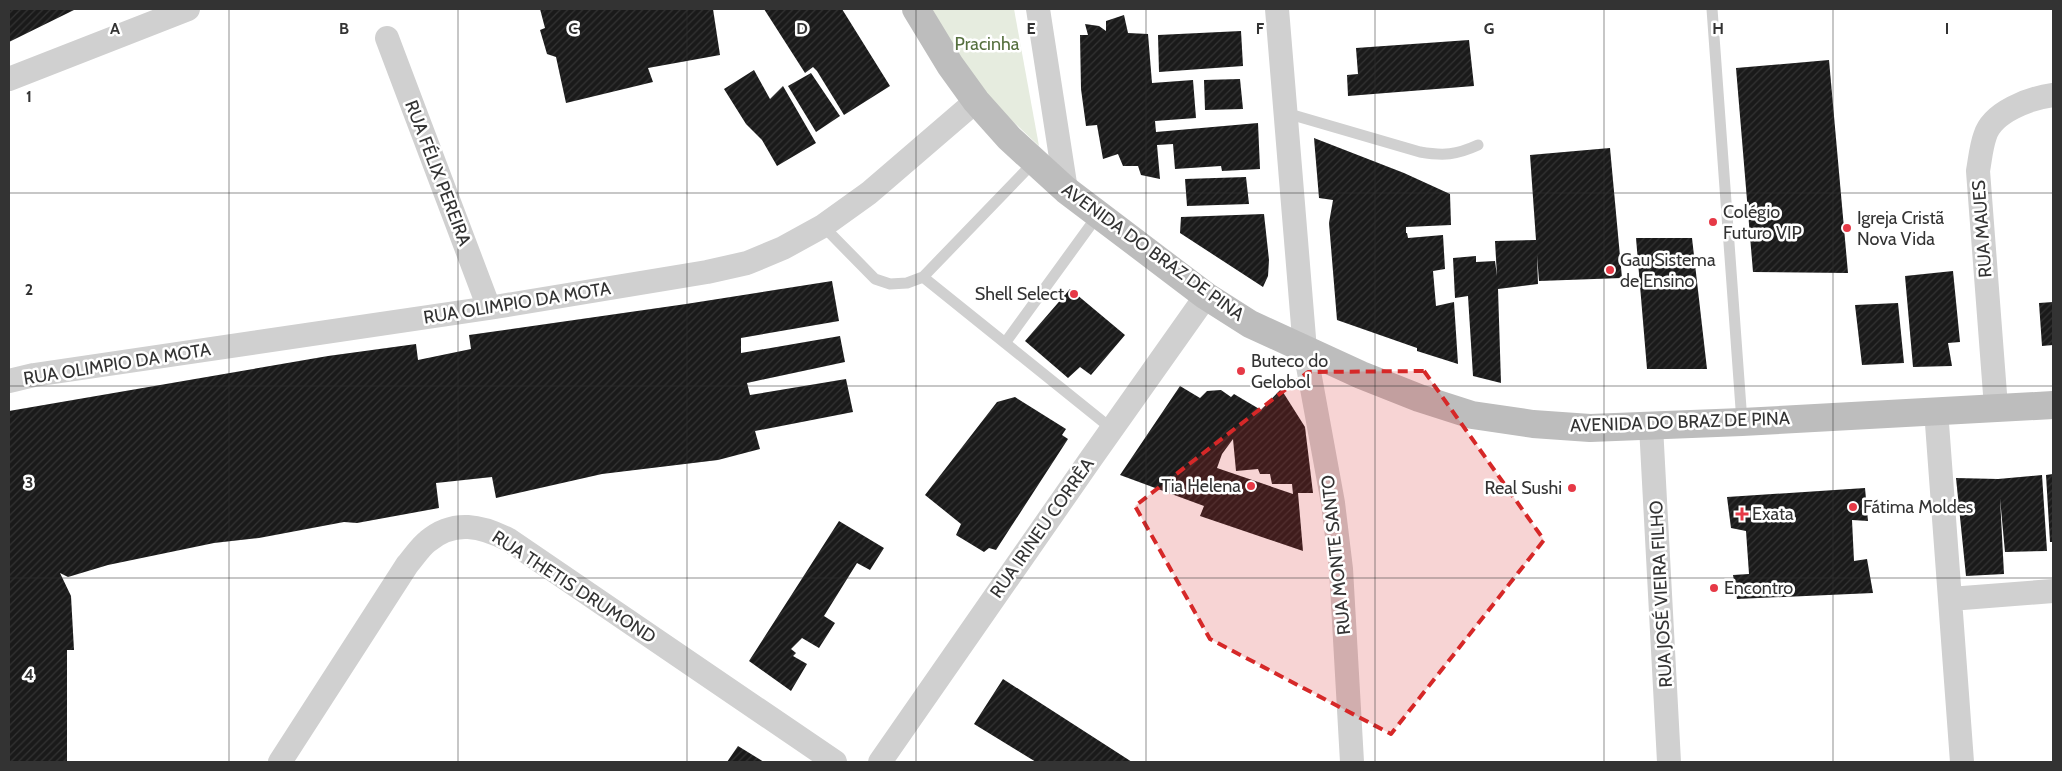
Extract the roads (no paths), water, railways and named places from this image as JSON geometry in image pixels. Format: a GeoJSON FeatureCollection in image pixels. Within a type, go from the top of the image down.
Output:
{"type":"FeatureCollection","features":[{"type":"Feature","properties":{"kind":"street"},"geometry":{"type":"LineString","coordinates":[[9,79],[188,9]]}},
{"type":"Feature","properties":{"kind":"street","name":"AVENIDA DO BRAZ DE PINA"},"geometry":{"type":"LineString","coordinates":[[916,9],[950,66],[976,101],[1009,138],[1066,190],[1206,296],[1250,324],[1305,350],[1411,395],[1472,415],[1533,424],[1590,428],[1742,422],[2053,405]]}},
{"type":"Feature","properties":{"kind":"street"},"geometry":{"type":"LineString","coordinates":[[1038,9],[1066,190]]}},
{"type":"Feature","properties":{"kind":"street","name":"RUA MONTE SANTO"},"geometry":{"type":"LineString","coordinates":[[1277,9],[1305,350],[1333,504],[1341,569],[1352,762]]}},
{"type":"Feature","properties":{"kind":"street","name":"RUA FÉLIX PEREIRA"},"geometry":{"type":"LineString","coordinates":[[387,38],[489,308]]}},
{"type":"Feature","properties":{"kind":"street","name":"RUA MAUES"},"geometry":{"type":"LineString","coordinates":[[1996,407],[1978,171],[1985,134],[2004,111],[2040,97],[2053,95]]}},
{"type":"Feature","properties":{"kind":"street","name":"RUA OLIMPIO DA MOTA"},"geometry":{"type":"LineString","coordinates":[[9,382],[34,375],[489,308],[707,272],[747,262],[783,248],[823,226],[869,193],[976,101]]}},
{"type":"Feature","properties":{"kind":"street","name":"RUA IRINEU CORRÊA"},"geometry":{"type":"LineString","coordinates":[[880,762],[1206,296]]}},
{"type":"Feature","properties":{"kind":"street"},"geometry":{"type":"LineString","coordinates":[[1936,410],[1962,762]]}},
{"type":"Feature","properties":{"kind":"street","name":"RUA JOSÉ VIEIRA FILHO"},"geometry":{"type":"LineString","coordinates":[[1651,426],[1669,762]]}},
{"type":"Feature","properties":{"kind":"street","name":"RUA THETIS DRUMOND"},"geometry":{"type":"LineString","coordinates":[[280,762],[407,565],[427,541],[442,531],[477,526],[509,540],[835,762]]}},
{"type":"Feature","properties":{"kind":"street"},"geometry":{"type":"LineString","coordinates":[[1950,599],[2053,591]]}},
{"type":"Feature","properties":{"kind":"lane"},"geometry":{"type":"LineString","coordinates":[[1712,9],[1742,422]]}},
{"type":"Feature","properties":{"kind":"lane"},"geometry":{"type":"LineString","coordinates":[[1286,114],[1420,152],[1441,155],[1460,153],[1478,145]]}},
{"type":"Feature","properties":{"kind":"lane"},"geometry":{"type":"LineString","coordinates":[[823,226],[875,279],[890,284],[907,283],[923,277],[1034,162]]}},
{"type":"Feature","properties":{"kind":"lane"},"geometry":{"type":"LineString","coordinates":[[1005,343],[1098,214]]}},
{"type":"Feature","properties":{"kind":"lane"},"geometry":{"type":"LineString","coordinates":[[923,277],[1112,429]]}},
{"type":"Feature","properties":{"kind":"place","name":"Colégio Futuro VIP"},"geometry":{"type":"Point","coordinates":[1713,222]}},
{"type":"Feature","properties":{"kind":"place","name":"Igreja Cristã Nova Vida"},"geometry":{"type":"Point","coordinates":[1847,228]}},
{"type":"Feature","properties":{"kind":"place","name":"Gau Sistema de Ensino"},"geometry":{"type":"Point","coordinates":[1610,270]}},
{"type":"Feature","properties":{"kind":"place","name":"Shell Select"},"geometry":{"type":"Point","coordinates":[1074,294]}},
{"type":"Feature","properties":{"kind":"place","name":"Buteco do Gelobol"},"geometry":{"type":"Point","coordinates":[1241,371]}},
{"type":"Feature","properties":{"kind":"place","name":"Tia Helena"},"geometry":{"type":"Point","coordinates":[1251,486]}},
{"type":"Feature","properties":{"kind":"place","name":"Real Sushi"},"geometry":{"type":"Point","coordinates":[1572,488]}},
{"type":"Feature","properties":{"kind":"place","name":"Fátima Moldes"},"geometry":{"type":"Point","coordinates":[1853,507]}},
{"type":"Feature","properties":{"kind":"place","name":"Exata"},"geometry":{"type":"Point","coordinates":[1742,514]}},
{"type":"Feature","properties":{"kind":"place","name":"Encontro"},"geometry":{"type":"Point","coordinates":[1714,588]}},
{"type":"Feature","properties":{"kind":"park label","name":"Pracinha"},"geometry":{"type":"Point","coordinates":[987,44]}}]}
